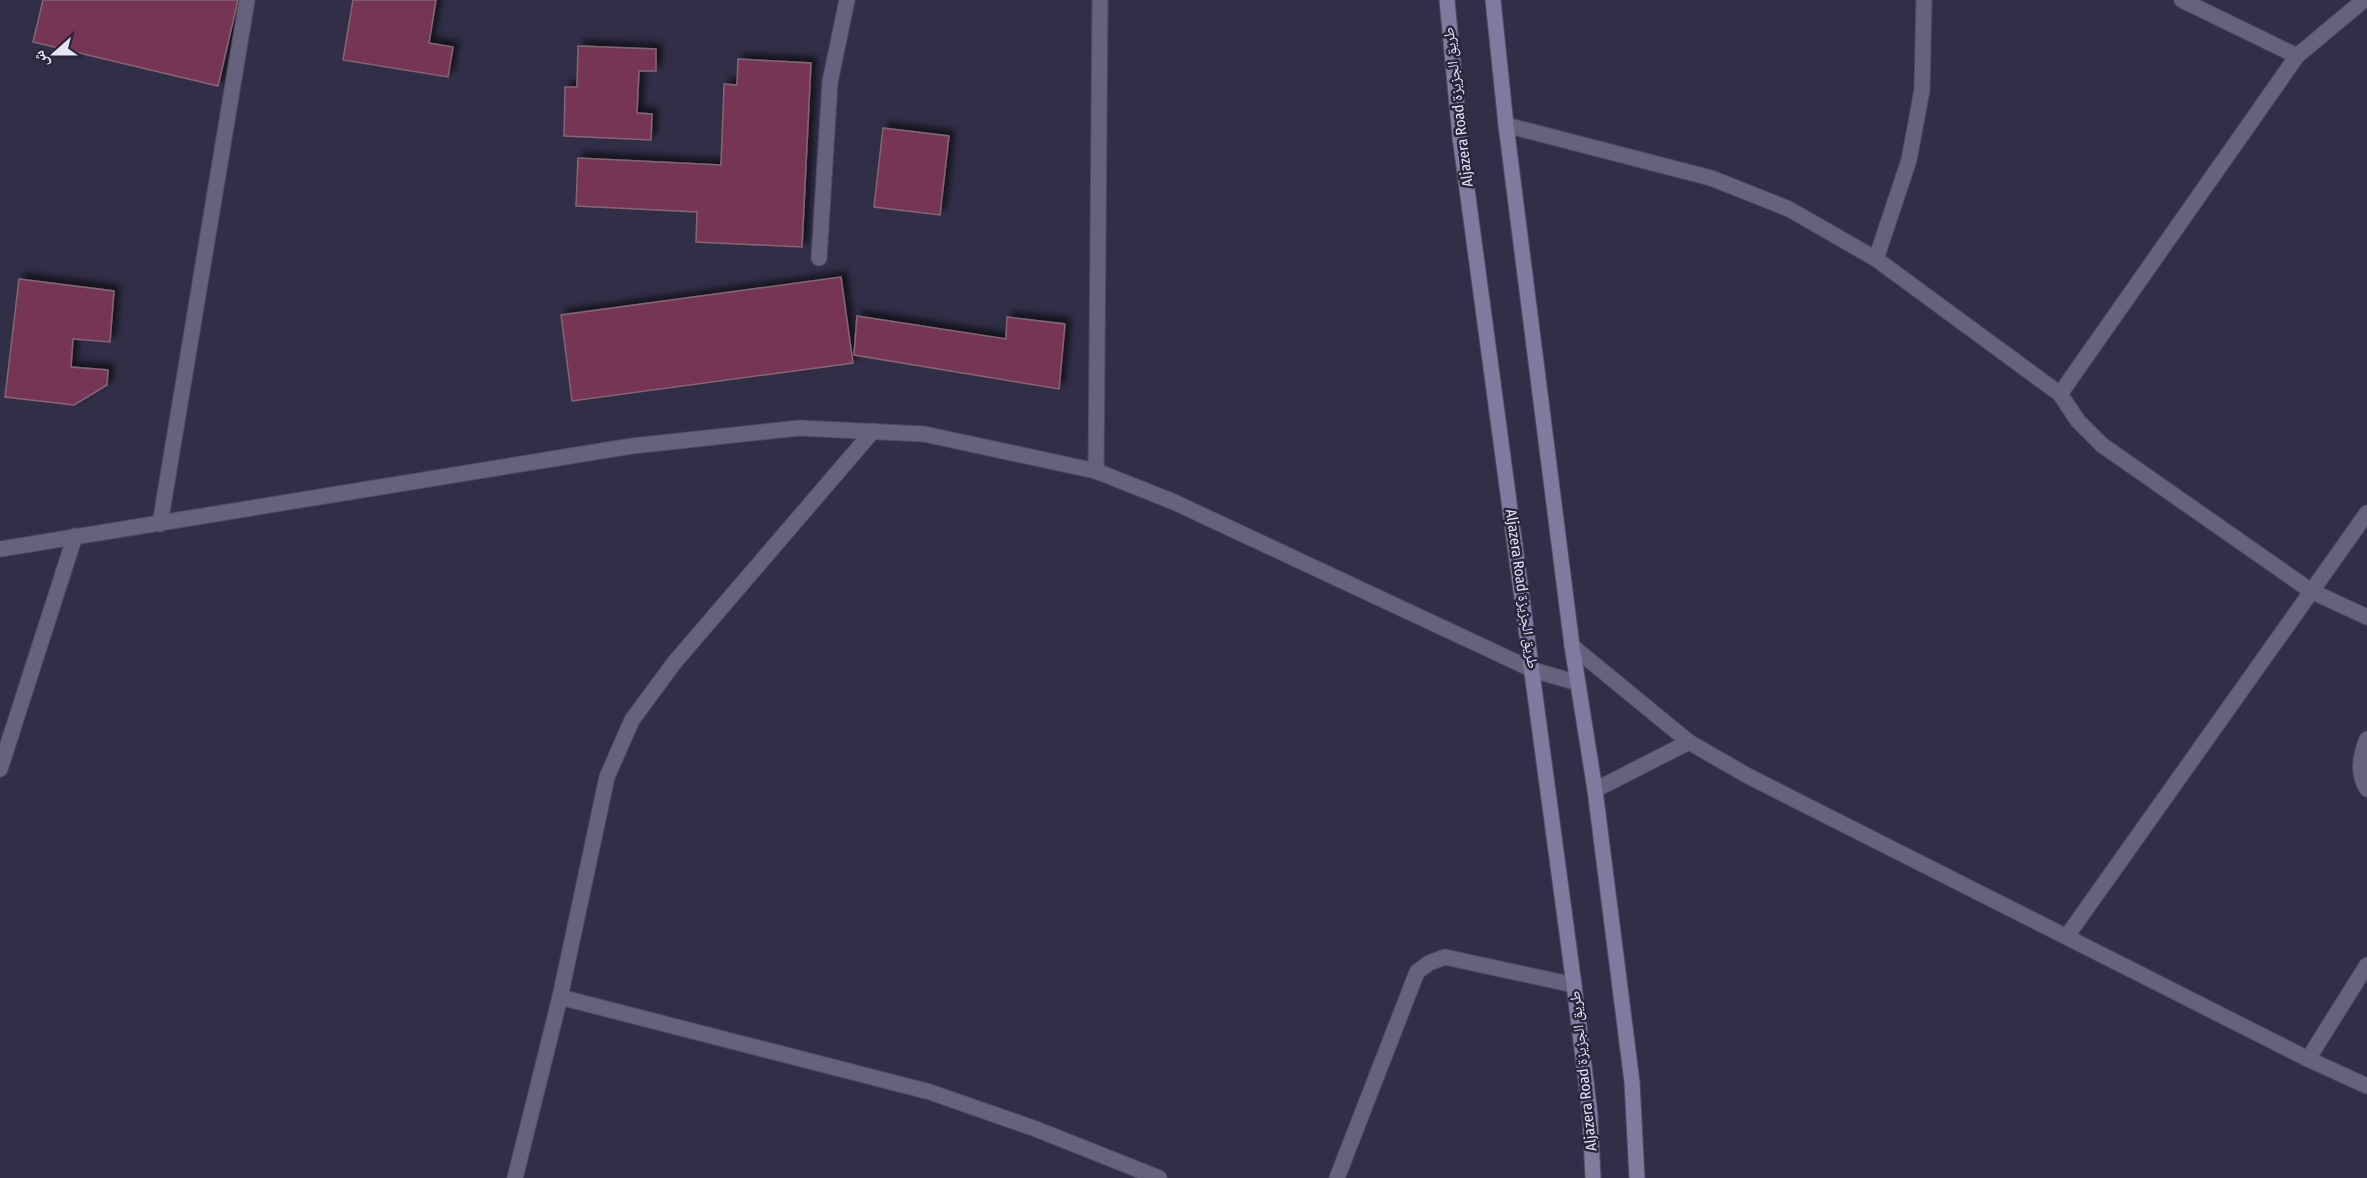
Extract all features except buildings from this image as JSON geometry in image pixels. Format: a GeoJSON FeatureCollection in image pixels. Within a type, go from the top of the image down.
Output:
{"type":"FeatureCollection","features":[{"type":"Feature","properties":{"kind":"main road","name":"Aljazera Road طريق الجزيزة"},"geometry":{"type":"LineString","coordinates":[[1447,0],[1460,138],[1533,670],[1590,1113],[1593,1178]]}},
{"type":"Feature","properties":{"kind":"main road"},"geometry":{"type":"LineString","coordinates":[[1493,0],[1506,125],[1572,646],[1595,790],[1632,1082],[1637,1178]]}},
{"type":"Feature","properties":{"kind":"street"},"geometry":{"type":"LineString","coordinates":[[160,524],[247,0]]}},
{"type":"Feature","properties":{"kind":"street"},"geometry":{"type":"LineString","coordinates":[[819,258],[830,82],[847,0]]}},
{"type":"Feature","properties":{"kind":"street"},"geometry":{"type":"LineString","coordinates":[[1096,471],[1100,0]]}},
{"type":"Feature","properties":{"kind":"street"},"geometry":{"type":"LineString","coordinates":[[1876,259],[1911,148],[1922,90],[1924,0]]}},
{"type":"Feature","properties":{"kind":"street"},"geometry":{"type":"LineString","coordinates":[[2182,0],[2297,56]]}},
{"type":"Feature","properties":{"kind":"street"},"geometry":{"type":"LineString","coordinates":[[2060,394],[2297,56],[2364,0]]}},
{"type":"Feature","properties":{"kind":"street"},"geometry":{"type":"LineString","coordinates":[[1506,125],[1711,178],[1790,209],[1876,259],[2060,394],[2078,421],[2102,445],[2311,591],[2367,617]]}},
{"type":"Feature","properties":{"kind":"street"},"geometry":{"type":"LineString","coordinates":[[0,549],[632,446],[799,428],[924,434],[1096,471],[1174,502],[1533,670],[1578,683]]}},
{"type":"Feature","properties":{"kind":"street"},"geometry":{"type":"LineString","coordinates":[[515,1178],[560,997],[607,777],[632,720],[674,663],[873,431]]}},
{"type":"Feature","properties":{"kind":"street"},"geometry":{"type":"LineString","coordinates":[[2067,936],[2367,513]]}},
{"type":"Feature","properties":{"kind":"street"},"geometry":{"type":"LineString","coordinates":[[0,769],[75,536]]}},
{"type":"Feature","properties":{"kind":"street"},"geometry":{"type":"LineString","coordinates":[[1572,646],[1689,742],[1748,776],[2308,1059],[2367,1086]]}},
{"type":"Feature","properties":{"kind":"street"},"geometry":{"type":"LineString","coordinates":[[2367,739],[2360,759],[2361,779],[2367,789]]}},
{"type":"Feature","properties":{"kind":"street"},"geometry":{"type":"LineString","coordinates":[[1595,790],[1689,742]]}},
{"type":"Feature","properties":{"kind":"street"},"geometry":{"type":"LineString","coordinates":[[1336,1178],[1417,972],[1429,963],[1445,957],[1574,985]]}},
{"type":"Feature","properties":{"kind":"street"},"geometry":{"type":"LineString","coordinates":[[2308,1059],[2367,965]]}},
{"type":"Feature","properties":{"kind":"street"},"geometry":{"type":"LineString","coordinates":[[560,997],[930,1092],[1036,1129],[1160,1178]]}}]}
